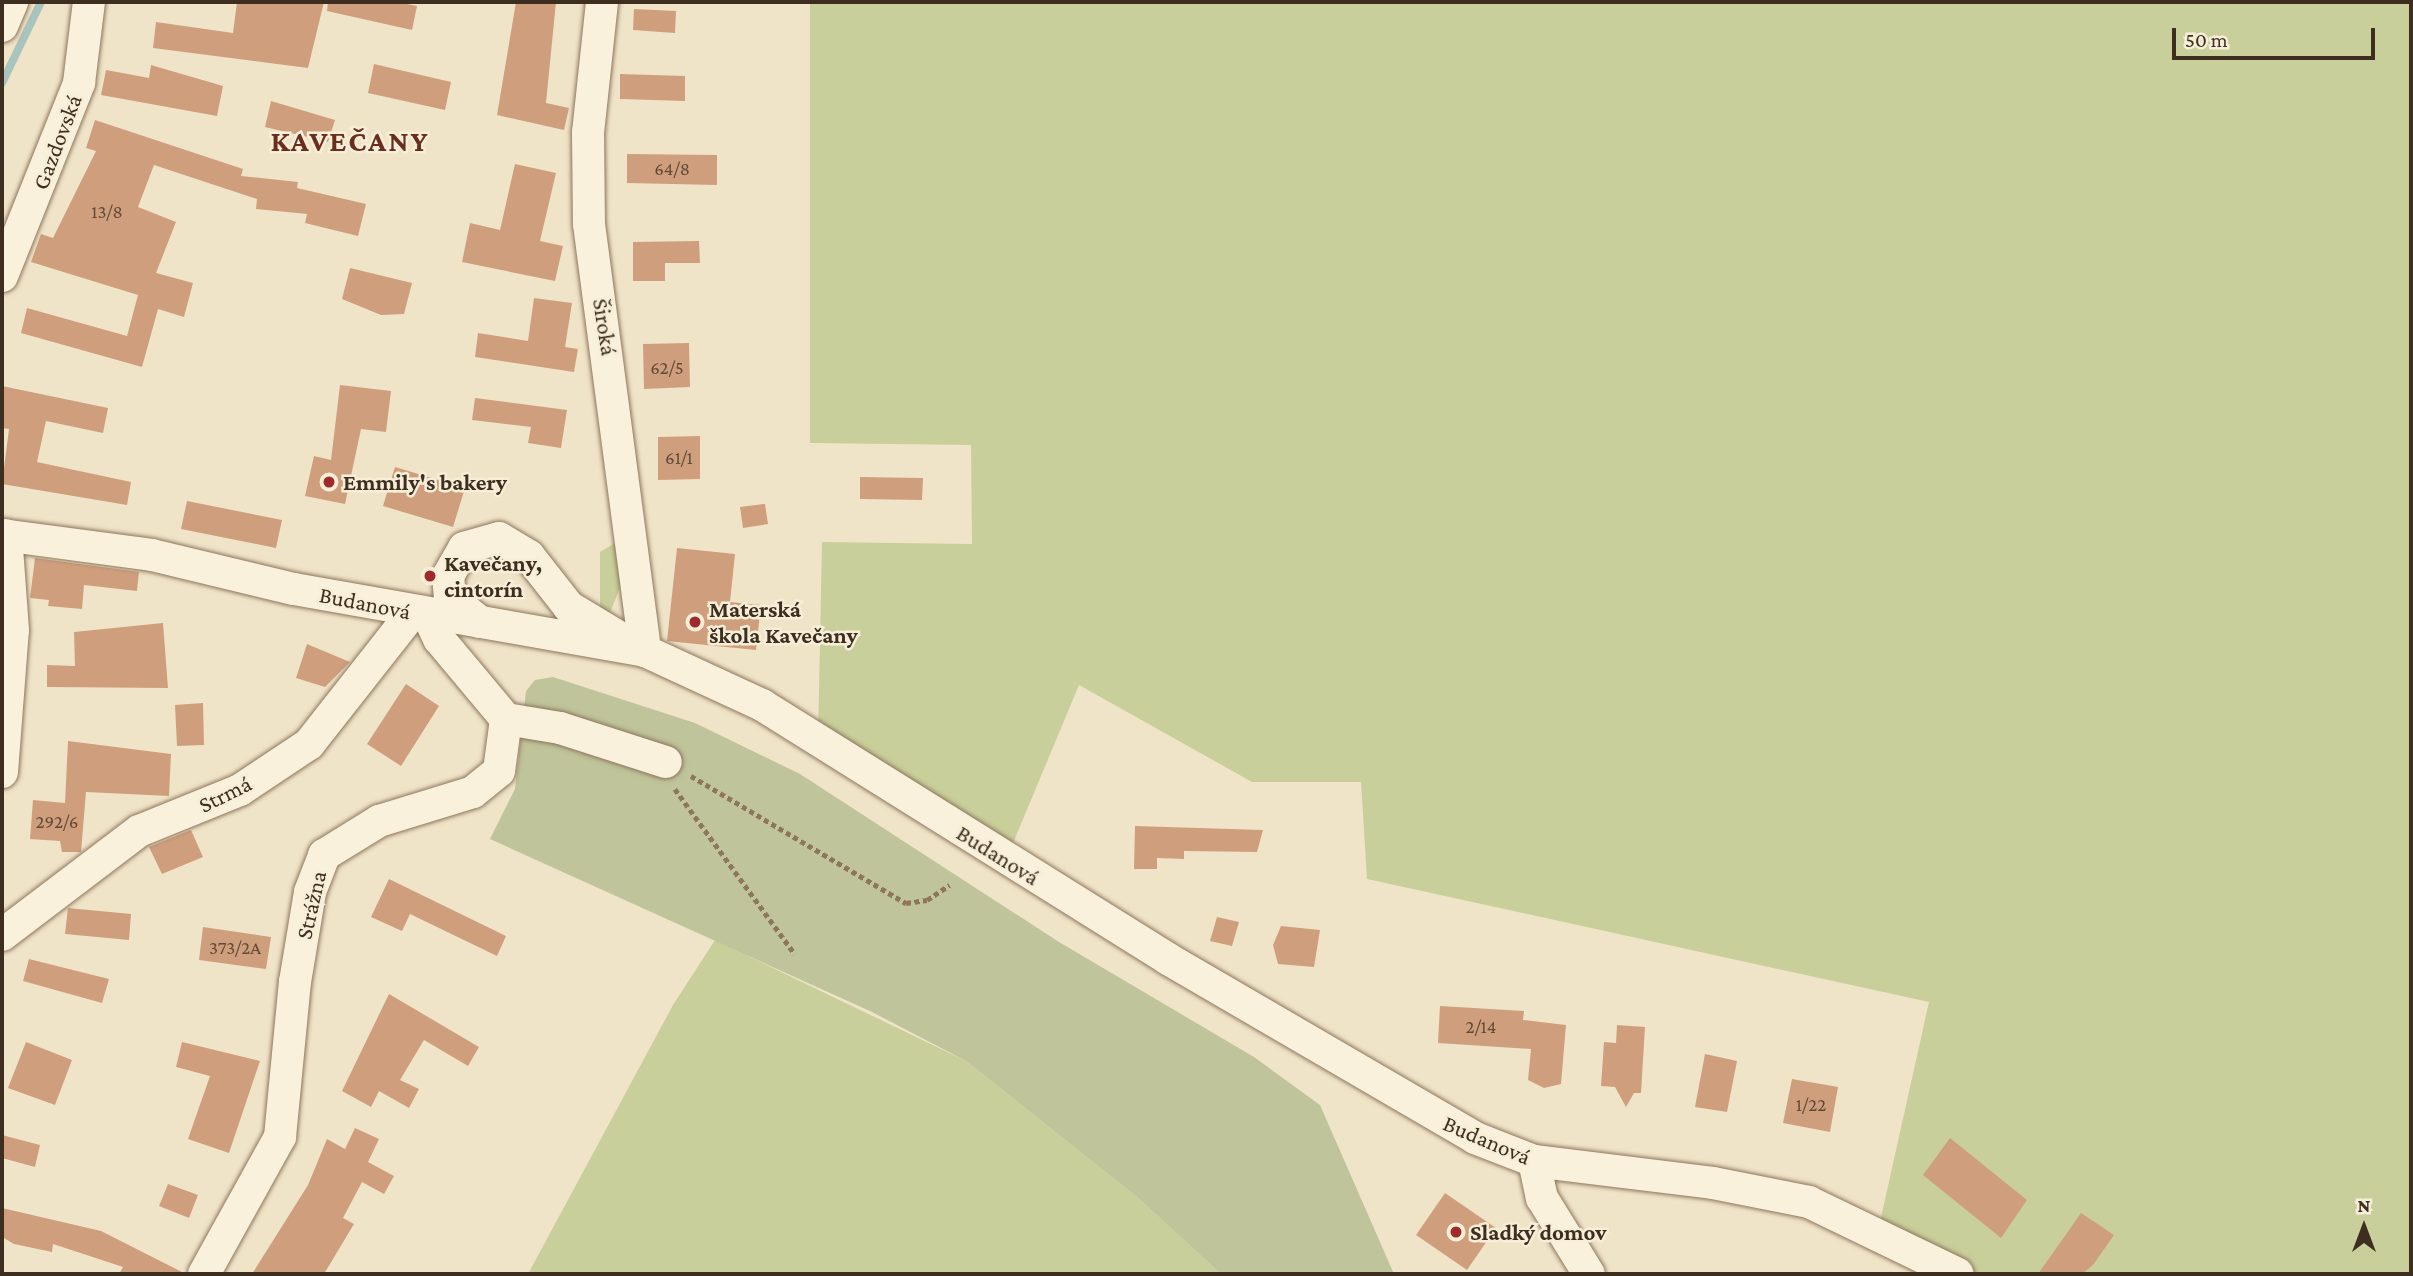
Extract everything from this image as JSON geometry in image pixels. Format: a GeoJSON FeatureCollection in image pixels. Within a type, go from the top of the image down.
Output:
{"type":"FeatureCollection","features":[{"type":"Feature","properties":{"kind":"street"},"geometry":{"type":"LineString","coordinates":[[2,26],[12,2]]}},
{"type":"Feature","properties":{"kind":"street","name":"Gazdovská"},"geometry":{"type":"LineString","coordinates":[[2,276],[10,235],[79,83],[89,2]]}},
{"type":"Feature","properties":{"kind":"street","name":"Široká"},"geometry":{"type":"LineString","coordinates":[[602,2],[588,132],[589,224],[645,651]]}},
{"type":"Feature","properties":{"kind":"street"},"geometry":{"type":"LineString","coordinates":[[2,772],[13,630],[4,535]]}},
{"type":"Feature","properties":{"kind":"street","name":"Budanová"},"geometry":{"type":"LineString","coordinates":[[4,535],[152,555],[420,614],[645,651],[762,705],[1421,1110],[1534,1161],[1713,1183],[1809,1202],[1958,1274]]}},
{"type":"Feature","properties":{"kind":"street"},"geometry":{"type":"LineString","coordinates":[[480,622],[450,598],[448,576],[464,548],[499,538],[529,556],[569,607],[645,651]]}},
{"type":"Feature","properties":{"kind":"street"},"geometry":{"type":"LineString","coordinates":[[420,614],[506,719],[560,727],[657,758]]}},
{"type":"Feature","properties":{"kind":"street","name":"Strmá"},"geometry":{"type":"LineString","coordinates":[[2,935],[139,831],[240,790],[309,744],[420,614]]}},
{"type":"Feature","properties":{"kind":"street","name":"Strážna"},"geometry":{"type":"LineString","coordinates":[[204,1274],[280,1137],[295,982],[310,892],[324,855],[379,821],[488,783],[506,746],[506,719]]}},
{"type":"Feature","properties":{"kind":"street"},"geometry":{"type":"LineString","coordinates":[[1534,1161],[1542,1198],[1589,1274]]}},
{"type":"Feature","properties":{"kind":"path"},"geometry":{"type":"LineString","coordinates":[[657,758],[906,903],[927,900],[949,885]]}},
{"type":"Feature","properties":{"kind":"path"},"geometry":{"type":"LineString","coordinates":[[657,758],[795,954]]}},
{"type":"Feature","properties":{"kind":"green space"},"geometry":{"type":"Polygon","coordinates":[[[810,2],[2411,2],[2411,1274],[1958,1274],[1878,1231],[1929,1002],[1367,879],[1361,782],[1252,782],[1079,685],[1006,860],[818,739],[822,542],[972,544],[971,445],[810,443],[810,2]]]}},
{"type":"Feature","properties":{"kind":"green space"},"geometry":{"type":"Polygon","coordinates":[[[623,538],[622,583],[609,615],[600,611],[600,552],[623,538]]]}},
{"type":"Feature","properties":{"kind":"green space"},"geometry":{"type":"Polygon","coordinates":[[[553,677],[695,723],[800,774],[1059,942],[1254,1057],[1320,1105],[1394,1274],[1221,1274],[1137,1197],[966,1061],[872,1012],[490,839],[515,789],[526,691],[535,680],[553,677]]]}},
{"type":"Feature","properties":{"kind":"green space"},"geometry":{"type":"Polygon","coordinates":[[[715,940],[966,1061],[1137,1197],[1221,1274],[528,1274],[673,1005],[715,940]]]}},
{"type":"Feature","properties":{"kind":"building"},"geometry":{"type":"Polygon","coordinates":[[[237,2],[324,2],[308,68],[153,48],[156,22],[233,33],[237,2]]]}},
{"type":"Feature","properties":{"kind":"building"},"geometry":{"type":"Polygon","coordinates":[[[328,2],[397,2],[417,6],[412,30],[327,11],[328,2]]]}},
{"type":"Feature","properties":{"kind":"building"},"geometry":{"type":"Polygon","coordinates":[[[516,2],[556,2],[546,103],[569,108],[564,130],[497,115],[516,2]]]}},
{"type":"Feature","properties":{"kind":"building"},"geometry":{"type":"Polygon","coordinates":[[[634,9],[676,11],[675,33],[633,30],[634,9]]]}},
{"type":"Feature","properties":{"kind":"building"},"geometry":{"type":"Polygon","coordinates":[[[374,64],[451,82],[445,110],[368,93],[374,64]]]}},
{"type":"Feature","properties":{"kind":"building"},"geometry":{"type":"Polygon","coordinates":[[[151,65],[223,86],[217,116],[101,95],[106,70],[149,78],[151,65]]]}},
{"type":"Feature","properties":{"kind":"building"},"geometry":{"type":"Polygon","coordinates":[[[620,74],[685,76],[685,101],[620,99],[620,74]]]}},
{"type":"Feature","properties":{"kind":"building"},"geometry":{"type":"Polygon","coordinates":[[[271,101],[335,120],[328,142],[265,127],[271,101]]]}},
{"type":"Feature","properties":{"kind":"building"},"geometry":{"type":"Polygon","coordinates":[[[95,120],[243,169],[241,176],[298,182],[297,188],[366,204],[358,236],[305,223],[307,214],[256,209],[257,199],[154,165],[138,207],[176,222],[156,273],[193,283],[184,317],[158,309],[142,367],[21,333],[27,308],[127,336],[138,295],[31,262],[41,234],[53,238],[96,151],[86,148],[95,120]]]}},
{"type":"Feature","properties":{"kind":"building"},"geometry":{"type":"Polygon","coordinates":[[[627,154],[717,155],[717,185],[627,183],[627,154]]]}},
{"type":"Feature","properties":{"kind":"building"},"geometry":{"type":"Polygon","coordinates":[[[515,164],[556,173],[540,241],[563,246],[555,281],[462,262],[470,223],[500,230],[515,164]]]}},
{"type":"Feature","properties":{"kind":"building"},"geometry":{"type":"Polygon","coordinates":[[[699,241],[700,263],[665,263],[665,281],[633,281],[633,242],[699,241]]]}},
{"type":"Feature","properties":{"kind":"building"},"geometry":{"type":"Polygon","coordinates":[[[350,268],[412,283],[404,314],[381,315],[342,299],[350,268]]]}},
{"type":"Feature","properties":{"kind":"building"},"geometry":{"type":"Polygon","coordinates":[[[534,298],[572,303],[565,347],[578,349],[574,372],[475,357],[478,333],[528,341],[534,298]]]}},
{"type":"Feature","properties":{"kind":"building"},"geometry":{"type":"Polygon","coordinates":[[[689,343],[690,387],[644,389],[643,344],[689,343]]]}},
{"type":"Feature","properties":{"kind":"building"},"geometry":{"type":"Polygon","coordinates":[[[340,385],[391,391],[386,432],[361,429],[345,504],[305,496],[314,456],[331,460],[340,385]]]}},
{"type":"Feature","properties":{"kind":"building"},"geometry":{"type":"Polygon","coordinates":[[[2,386],[108,408],[103,433],[46,421],[37,462],[131,482],[127,505],[2,484],[9,429],[2,428],[2,386]]]}},
{"type":"Feature","properties":{"kind":"building"},"geometry":{"type":"Polygon","coordinates":[[[475,398],[567,410],[561,448],[528,443],[531,427],[472,420],[475,398]]]}},
{"type":"Feature","properties":{"kind":"building"},"geometry":{"type":"Polygon","coordinates":[[[700,436],[700,479],[658,480],[658,437],[700,436]]]}},
{"type":"Feature","properties":{"kind":"building"},"geometry":{"type":"Polygon","coordinates":[[[395,467],[465,488],[453,527],[383,506],[395,467]]]}},
{"type":"Feature","properties":{"kind":"building"},"geometry":{"type":"Polygon","coordinates":[[[860,477],[923,478],[922,500],[860,499],[860,477]]]}},
{"type":"Feature","properties":{"kind":"building"},"geometry":{"type":"Polygon","coordinates":[[[187,501],[282,520],[276,548],[181,529],[187,501]]]}},
{"type":"Feature","properties":{"kind":"building"},"geometry":{"type":"Polygon","coordinates":[[[765,504],[768,524],[743,528],[740,507],[765,504]]]}},
{"type":"Feature","properties":{"kind":"building"},"geometry":{"type":"Polygon","coordinates":[[[677,548],[735,554],[730,602],[761,605],[756,650],[667,641],[677,548]]]}},
{"type":"Feature","properties":{"kind":"building"},"geometry":{"type":"Polygon","coordinates":[[[35,558],[139,572],[137,591],[84,585],[82,609],[48,606],[49,600],[30,598],[35,558]]]}},
{"type":"Feature","properties":{"kind":"building"},"geometry":{"type":"Polygon","coordinates":[[[163,623],[168,688],[47,687],[47,665],[75,666],[74,632],[163,623]]]}},
{"type":"Feature","properties":{"kind":"building"},"geometry":{"type":"Polygon","coordinates":[[[307,644],[350,662],[325,687],[296,678],[307,644]]]}},
{"type":"Feature","properties":{"kind":"building"},"geometry":{"type":"Polygon","coordinates":[[[406,684],[439,706],[401,766],[367,744],[406,684]]]}},
{"type":"Feature","properties":{"kind":"building"},"geometry":{"type":"Polygon","coordinates":[[[203,703],[204,745],[177,746],[175,705],[203,703]]]}},
{"type":"Feature","properties":{"kind":"building"},"geometry":{"type":"Polygon","coordinates":[[[68,741],[171,754],[169,796],[86,792],[81,852],[62,852],[60,841],[30,839],[33,800],[65,803],[68,741]]]}},
{"type":"Feature","properties":{"kind":"building"},"geometry":{"type":"Polygon","coordinates":[[[1135,826],[1263,830],[1257,852],[1184,851],[1184,859],[1157,858],[1157,869],[1134,869],[1135,826]]]}},
{"type":"Feature","properties":{"kind":"building"},"geometry":{"type":"Polygon","coordinates":[[[191,830],[203,857],[162,874],[149,847],[191,830]]]}},
{"type":"Feature","properties":{"kind":"building"},"geometry":{"type":"Polygon","coordinates":[[[389,879],[506,936],[497,956],[410,914],[402,931],[371,917],[389,879]]]}},
{"type":"Feature","properties":{"kind":"building"},"geometry":{"type":"Polygon","coordinates":[[[68,908],[131,914],[129,940],[65,934],[68,908]]]}},
{"type":"Feature","properties":{"kind":"building"},"geometry":{"type":"Polygon","coordinates":[[[1217,917],[1239,922],[1232,946],[1210,941],[1217,917]]]}},
{"type":"Feature","properties":{"kind":"building"},"geometry":{"type":"Polygon","coordinates":[[[1281,926],[1320,930],[1314,967],[1278,964],[1273,945],[1281,926]]]}},
{"type":"Feature","properties":{"kind":"building"},"geometry":{"type":"Polygon","coordinates":[[[203,927],[271,937],[266,969],[199,960],[203,927]]]}},
{"type":"Feature","properties":{"kind":"building"},"geometry":{"type":"Polygon","coordinates":[[[29,959],[109,979],[102,1003],[23,981],[29,959]]]}},
{"type":"Feature","properties":{"kind":"building"},"geometry":{"type":"Polygon","coordinates":[[[389,994],[479,1047],[468,1066],[424,1040],[400,1080],[419,1089],[409,1108],[379,1091],[371,1107],[342,1091],[389,994]]]}},
{"type":"Feature","properties":{"kind":"building"},"geometry":{"type":"Polygon","coordinates":[[[1440,1006],[1524,1011],[1523,1020],[1566,1025],[1561,1084],[1544,1088],[1528,1080],[1531,1049],[1438,1043],[1440,1006]]]}},
{"type":"Feature","properties":{"kind":"building"},"geometry":{"type":"Polygon","coordinates":[[[1617,1025],[1645,1027],[1641,1093],[1634,1093],[1626,1107],[1615,1087],[1601,1086],[1604,1042],[1616,1043],[1617,1025]]]}},
{"type":"Feature","properties":{"kind":"building"},"geometry":{"type":"Polygon","coordinates":[[[26,1042],[72,1060],[55,1105],[8,1088],[26,1042]]]}},
{"type":"Feature","properties":{"kind":"building"},"geometry":{"type":"Polygon","coordinates":[[[182,1042],[260,1061],[229,1153],[188,1139],[210,1076],[176,1067],[182,1042]]]}},
{"type":"Feature","properties":{"kind":"building"},"geometry":{"type":"Polygon","coordinates":[[[1705,1054],[1737,1061],[1727,1112],[1695,1107],[1705,1054]]]}},
{"type":"Feature","properties":{"kind":"building"},"geometry":{"type":"Polygon","coordinates":[[[1792,1079],[1838,1087],[1830,1132],[1783,1123],[1792,1079]]]}},
{"type":"Feature","properties":{"kind":"building"},"geometry":{"type":"Polygon","coordinates":[[[355,1128],[379,1139],[368,1162],[394,1176],[384,1194],[362,1182],[343,1218],[354,1224],[324,1274],[252,1274],[308,1185],[327,1139],[345,1149],[355,1128]]]}},
{"type":"Feature","properties":{"kind":"building"},"geometry":{"type":"Polygon","coordinates":[[[2,1135],[40,1145],[35,1167],[2,1158],[2,1135]]]}},
{"type":"Feature","properties":{"kind":"building"},"geometry":{"type":"Polygon","coordinates":[[[1950,1138],[2027,1200],[2001,1238],[1923,1175],[1950,1138]]]}},
{"type":"Feature","properties":{"kind":"building"},"geometry":{"type":"Polygon","coordinates":[[[168,1184],[198,1195],[189,1218],[159,1206],[168,1184]]]}},
{"type":"Feature","properties":{"kind":"building","name":"Sladký domov"},"geometry":{"type":"Polygon","coordinates":[[[1445,1193],[1496,1228],[1467,1270],[1416,1235],[1445,1193]]]}},
{"type":"Feature","properties":{"kind":"building"},"geometry":{"type":"Polygon","coordinates":[[[2,1208],[101,1231],[186,1274],[119,1274],[123,1267],[53,1244],[52,1252],[14,1244],[2,1237],[2,1208]]]}},
{"type":"Feature","properties":{"kind":"building"},"geometry":{"type":"Polygon","coordinates":[[[2081,1213],[2114,1235],[2093,1265],[2082,1274],[2038,1274],[2081,1213]]]}},
{"type":"Feature","properties":{"kind":"waterway"},"geometry":{"type":"LineString","coordinates":[[2,83],[41,2]]}},
{"type":"Feature","properties":{"kind":"place","name":"Emmily's bakery"},"geometry":{"type":"Point","coordinates":[329,482]}},
{"type":"Feature","properties":{"kind":"place","name":"Kavečany, cintorín"},"geometry":{"type":"Point","coordinates":[430,576]}},
{"type":"Feature","properties":{"kind":"place","name":"Materská škola Kavečany"},"geometry":{"type":"Point","coordinates":[695,622]}},
{"type":"Feature","properties":{"kind":"place","name":"Sladký domov"},"geometry":{"type":"Point","coordinates":[1456,1232]}},
{"type":"Feature","properties":{"kind":"district","name":"KAVEČANY"},"geometry":{"type":"Point","coordinates":[350,141]}}]}
